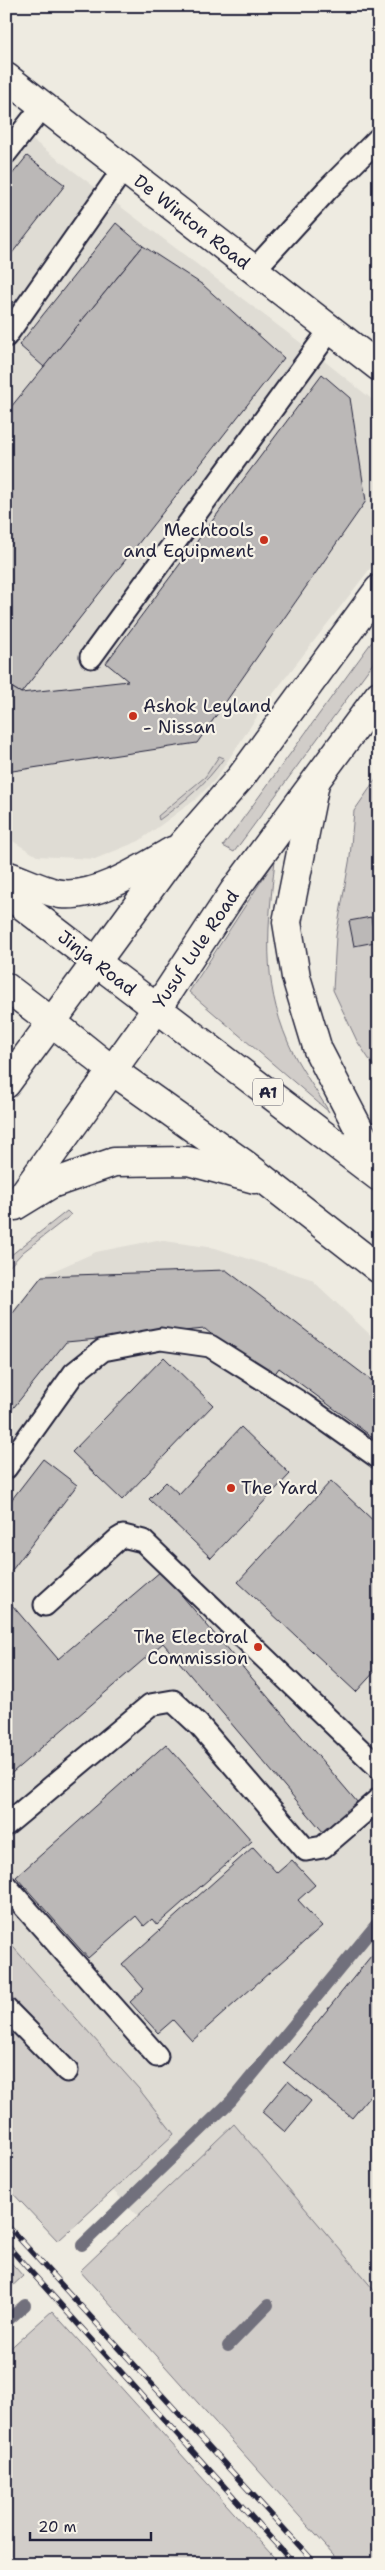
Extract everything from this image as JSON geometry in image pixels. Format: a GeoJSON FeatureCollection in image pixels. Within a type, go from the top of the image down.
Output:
{"type":"FeatureCollection","features":[{"type":"Feature","properties":{"kind":"main road","name":"De Winton Road"},"geometry":{"type":"LineString","coordinates":[[6,77],[379,367]]}},
{"type":"Feature","properties":{"kind":"main road"},"geometry":{"type":"LineString","coordinates":[[6,1084],[180,846],[241,777],[379,589]]}},
{"type":"Feature","properties":{"kind":"main road","name":"Yusuf Lule Road"},"geometry":{"type":"LineString","coordinates":[[11,1211],[114,1071],[234,891],[379,695]]}},
{"type":"Feature","properties":{"kind":"main road"},"geometry":{"type":"LineString","coordinates":[[314,783],[287,922],[296,977],[318,1050],[362,1135],[379,1162]]}},
{"type":"Feature","properties":{"kind":"main road"},"geometry":{"type":"LineString","coordinates":[[6,875],[61,894],[90,891],[126,877],[180,846]]}},
{"type":"Feature","properties":{"kind":"main road","name":"Jinja Road"},"geometry":{"type":"LineString","coordinates":[[6,893],[379,1177]]}},
{"type":"Feature","properties":{"kind":"main road"},"geometry":{"type":"LineString","coordinates":[[6,987],[114,1071],[268,1183],[379,1270]]}},
{"type":"Feature","properties":{"kind":"main road"},"geometry":{"type":"LineString","coordinates":[[11,1211],[51,1184],[114,1162],[188,1162],[268,1183]]}},
{"type":"Feature","properties":{"kind":"lane"},"geometry":{"type":"LineString","coordinates":[[6,153],[43,106]]}},
{"type":"Feature","properties":{"kind":"lane"},"geometry":{"type":"LineString","coordinates":[[254,270],[327,190],[379,138]]}},
{"type":"Feature","properties":{"kind":"lane"},"geometry":{"type":"LineString","coordinates":[[6,336],[124,168]]}},
{"type":"Feature","properties":{"kind":"lane"},"geometry":{"type":"LineString","coordinates":[[91,657],[330,330]]}},
{"type":"Feature","properties":{"kind":"lane"},"geometry":{"type":"LineString","coordinates":[[6,1468],[74,1373],[103,1350],[161,1339],[210,1346],[304,1405],[379,1458]]}},
{"type":"Feature","properties":{"kind":"lane"},"geometry":{"type":"LineString","coordinates":[[45,1605],[118,1538],[123,1536],[143,1541],[379,1768]]}},
{"type":"Feature","properties":{"kind":"lane"},"geometry":{"type":"LineString","coordinates":[[6,1825],[150,1705],[173,1700],[199,1725],[306,1850],[323,1847],[379,1799]]}},
{"type":"Feature","properties":{"kind":"lane"},"geometry":{"type":"LineString","coordinates":[[6,1886],[157,2056]]}},
{"type":"Feature","properties":{"kind":"lane"},"geometry":{"type":"LineString","coordinates":[[6,2009],[67,2071]]}},
{"type":"Feature","properties":{"kind":"shaded area"},"geometry":{"type":"Polygon","coordinates":[[[6,120],[313,352],[379,405],[379,557],[266,703],[215,780],[195,800],[139,841],[95,859],[37,856],[6,837],[6,120]]]}},
{"type":"Feature","properties":{"kind":"shaded area"},"geometry":{"type":"Polygon","coordinates":[[[379,632],[379,655],[234,852],[223,846],[379,632]]]}},
{"type":"Feature","properties":{"kind":"shaded area"},"geometry":{"type":"Polygon","coordinates":[[[219,756],[224,758],[202,784],[159,820],[158,816],[205,777],[219,756]]]}},
{"type":"Feature","properties":{"kind":"shaded area"},"geometry":{"type":"Polygon","coordinates":[[[379,775],[379,1074],[357,1041],[333,990],[336,936],[350,857],[354,811],[379,775]]]}},
{"type":"Feature","properties":{"kind":"shaded area"},"geometry":{"type":"Polygon","coordinates":[[[275,860],[269,930],[270,974],[274,996],[279,1019],[292,1051],[329,1112],[189,992],[275,860]]]}},
{"type":"Feature","properties":{"kind":"shaded area"},"geometry":{"type":"Polygon","coordinates":[[[67,1211],[71,1215],[23,1252],[6,1270],[6,1259],[67,1211]]]}},
{"type":"Feature","properties":{"kind":"shaded area"},"geometry":{"type":"Polygon","coordinates":[[[157,1240],[215,1248],[311,1279],[379,1343],[379,2458],[6,2083],[6,1319],[42,1276],[96,1252],[157,1240]]]}},
{"type":"Feature","properties":{"kind":"shaded area"},"geometry":{"type":"Polygon","coordinates":[[[6,1939],[139,2089],[174,2134],[58,2241],[6,2186],[6,1939]]]}},
{"type":"Feature","properties":{"kind":"shaded area"},"geometry":{"type":"Polygon","coordinates":[[[234,2124],[379,2296],[379,2564],[342,2564],[80,2271],[234,2124]]]}},
{"type":"Feature","properties":{"kind":"shaded area"},"geometry":{"type":"Polygon","coordinates":[[[6,2257],[23,2276],[6,2292],[6,2257]]]}},
{"type":"Feature","properties":{"kind":"shaded area"},"geometry":{"type":"Polygon","coordinates":[[[52,2311],[280,2564],[6,2564],[6,2352],[52,2311]]]}},
{"type":"Feature","properties":{"kind":"building"},"geometry":{"type":"Polygon","coordinates":[[[27,156],[65,185],[6,261],[6,182],[27,156]]]}},
{"type":"Feature","properties":{"kind":"building"},"geometry":{"type":"Polygon","coordinates":[[[116,223],[143,246],[44,367],[19,345],[116,223]]]}},
{"type":"Feature","properties":{"kind":"building"},"geometry":{"type":"Polygon","coordinates":[[[143,246],[203,285],[284,358],[21,693],[6,684],[6,413],[143,246]]]}},
{"type":"Feature","properties":{"kind":"building"},"geometry":{"type":"Polygon","coordinates":[[[322,374],[350,398],[366,501],[197,743],[6,772],[6,684],[21,693],[128,681],[106,663],[322,374]]]}},
{"type":"Feature","properties":{"kind":"building"},"geometry":{"type":"Polygon","coordinates":[[[371,917],[375,942],[354,946],[349,921],[371,917]]]}},
{"type":"Feature","properties":{"kind":"building"},"geometry":{"type":"Polygon","coordinates":[[[226,1270],[379,1386],[379,1442],[279,1368],[269,1382],[205,1329],[66,1342],[6,1417],[6,1322],[42,1276],[226,1270]]]}},
{"type":"Feature","properties":{"kind":"building"},"geometry":{"type":"Polygon","coordinates":[[[164,1357],[213,1405],[122,1500],[72,1452],[164,1357]]]}},
{"type":"Feature","properties":{"kind":"building","name":"The Yard"},"geometry":{"type":"Polygon","coordinates":[[[241,1427],[290,1474],[211,1558],[149,1499],[166,1482],[179,1494],[241,1427]]]}},
{"type":"Feature","properties":{"kind":"building"},"geometry":{"type":"Polygon","coordinates":[[[43,1459],[77,1485],[6,1578],[6,1507],[43,1459]]]}},
{"type":"Feature","properties":{"kind":"building"},"geometry":{"type":"Polygon","coordinates":[[[331,1481],[379,1526],[379,1667],[356,1692],[238,1582],[331,1481]]]}},
{"type":"Feature","properties":{"kind":"building"},"geometry":{"type":"Polygon","coordinates":[[[161,1571],[358,1803],[324,1833],[163,1643],[6,1778],[6,1598],[58,1659],[161,1571]]]}},
{"type":"Feature","properties":{"kind":"building"},"geometry":{"type":"Polygon","coordinates":[[[166,1744],[252,1841],[157,1925],[152,1919],[144,1926],[136,1916],[88,1958],[16,1877],[166,1744]]]}},
{"type":"Feature","properties":{"kind":"building"},"geometry":{"type":"Polygon","coordinates":[[[253,1847],[277,1873],[292,1860],[315,1885],[298,1900],[322,1926],[192,2041],[173,2020],[158,2033],[130,2002],[144,1989],[122,1964],[253,1847]]]}},
{"type":"Feature","properties":{"kind":"building"},"geometry":{"type":"Polygon","coordinates":[[[371,1956],[379,1962],[379,2085],[352,2118],[284,2063],[371,1956]]]}},
{"type":"Feature","properties":{"kind":"building"},"geometry":{"type":"Polygon","coordinates":[[[288,2081],[311,2101],[285,2132],[262,2112],[288,2081]]]}},
{"type":"Feature","properties":{"kind":"waterway"},"geometry":{"type":"LineString","coordinates":[[82,2245],[231,2101],[379,1921]]}},
{"type":"Feature","properties":{"kind":"waterway"},"geometry":{"type":"LineString","coordinates":[[6,2322],[25,2305]]}},
{"type":"Feature","properties":{"kind":"waterway"},"geometry":{"type":"LineString","coordinates":[[228,2346],[268,2305]]}},
{"type":"Feature","properties":{"kind":"railway"},"geometry":{"type":"LineString","coordinates":[[6,2224],[316,2564]]}},
{"type":"Feature","properties":{"kind":"railway"},"geometry":{"type":"LineString","coordinates":[[6,2244],[294,2564]]}},
{"type":"Feature","properties":{"kind":"place","name":"Mechtools and Equipment"},"geometry":{"type":"Point","coordinates":[264,540]}},
{"type":"Feature","properties":{"kind":"place","name":"Ashok Leyland - Nissan"},"geometry":{"type":"Point","coordinates":[133,716]}},
{"type":"Feature","properties":{"kind":"place","name":"The Yard"},"geometry":{"type":"Point","coordinates":[231,1488]}},
{"type":"Feature","properties":{"kind":"place","name":"The Electoral Commission"},"geometry":{"type":"Point","coordinates":[258,1647]}}]}
